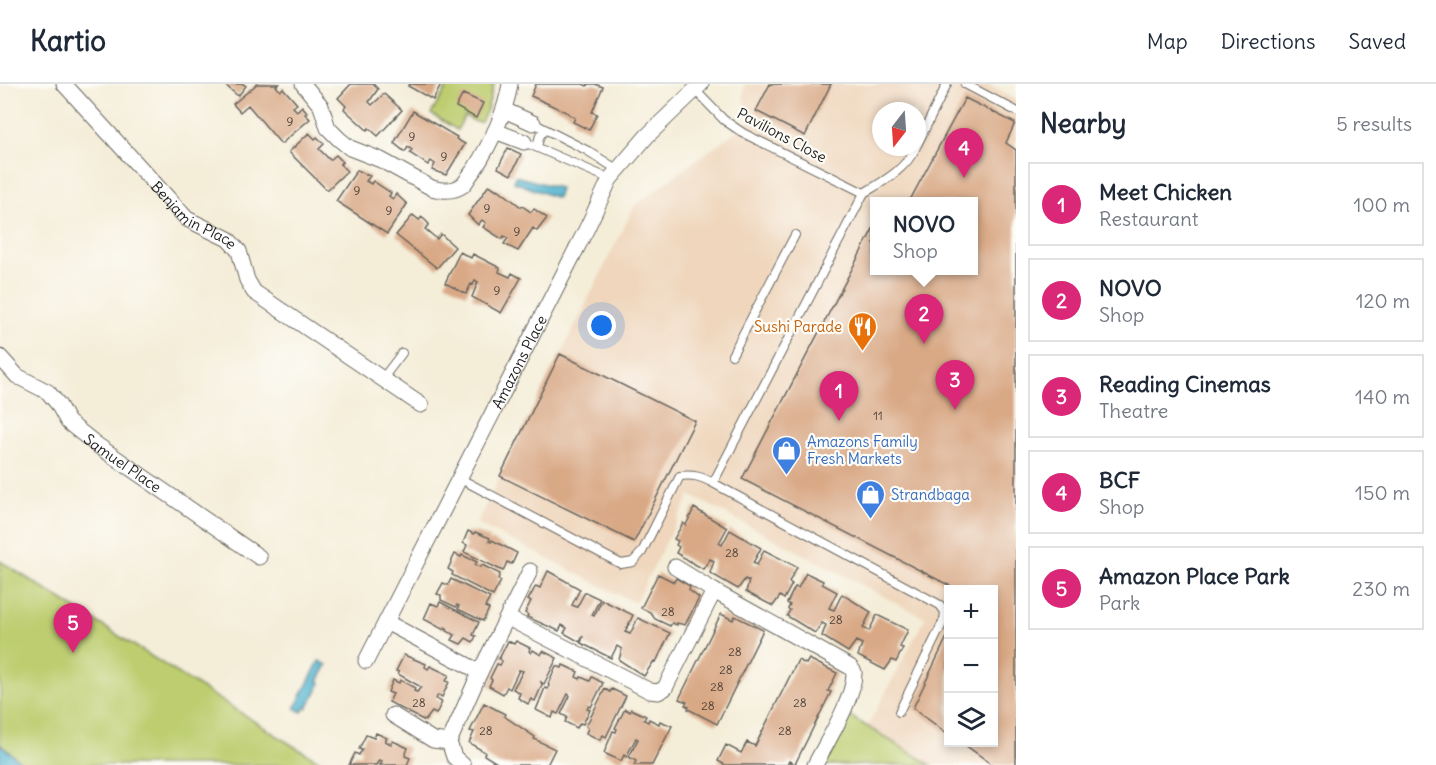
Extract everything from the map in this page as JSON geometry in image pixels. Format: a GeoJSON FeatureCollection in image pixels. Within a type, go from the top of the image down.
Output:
{"type":"FeatureCollection","features":[{"type":"Feature","properties":{"kind":"street","name":"Benjamin Place"},"geometry":{"type":"LineString","coordinates":[[63,84],[188,219],[228,239],[239,251],[247,280],[254,292],[422,405]]}},
{"type":"Feature","properties":{"kind":"street"},"geometry":{"type":"LineString","coordinates":[[303,84],[321,106],[328,128],[350,148],[381,160],[432,188],[450,190],[464,184],[495,131],[504,110],[510,84]]}},
{"type":"Feature","properties":{"kind":"street","name":"Amazons Place"},"geometry":{"type":"LineString","coordinates":[[366,661],[614,175],[647,136],[698,87]]}},
{"type":"Feature","properties":{"kind":"street"},"geometry":{"type":"LineString","coordinates":[[504,110],[539,127]]}},
{"type":"Feature","properties":{"kind":"street"},"geometry":{"type":"LineString","coordinates":[[495,131],[530,144]]}},
{"type":"Feature","properties":{"kind":"street","name":"Samuel Place"},"geometry":{"type":"LineString","coordinates":[[0,357],[16,376],[48,392],[68,422],[97,445],[259,557]]}},
{"type":"Feature","properties":{"kind":"street"},"geometry":{"type":"LineString","coordinates":[[675,567],[850,667],[854,672],[853,687],[815,765]]}},
{"type":"Feature","properties":{"kind":"street"},"geometry":{"type":"LineString","coordinates":[[464,765],[454,757],[449,742],[480,672],[530,571]]}},
{"type":"Feature","properties":{"kind":"street"},"geometry":{"type":"LineString","coordinates":[[508,618],[650,691],[658,692],[665,688],[714,591]]}},
{"type":"Feature","properties":{"kind":"street"},"geometry":{"type":"LineString","coordinates":[[386,622],[480,672]]}},
{"type":"Feature","properties":{"kind":"street"},"geometry":{"type":"LineString","coordinates":[[393,715],[432,740],[449,742]]}},
{"type":"Feature","properties":{"kind":"lane"},"geometry":{"type":"LineString","coordinates":[[926,126],[947,84]]}},
{"type":"Feature","properties":{"kind":"lane"},"geometry":{"type":"LineString","coordinates":[[965,84],[1016,111]]}},
{"type":"Feature","properties":{"kind":"lane","name":"Pavilions Close"},"geometry":{"type":"LineString","coordinates":[[698,87],[724,120],[743,133],[864,193]]}},
{"type":"Feature","properties":{"kind":"lane"},"geometry":{"type":"LineString","coordinates":[[539,127],[588,151],[614,175]]}},
{"type":"Feature","properties":{"kind":"lane"},"geometry":{"type":"LineString","coordinates":[[539,127],[540,135],[530,144],[614,175]]}},
{"type":"Feature","properties":{"kind":"lane"},"geometry":{"type":"LineString","coordinates":[[713,483],[864,193],[886,180],[911,156]]}},
{"type":"Feature","properties":{"kind":"lane"},"geometry":{"type":"LineString","coordinates":[[732,355],[795,236]]}},
{"type":"Feature","properties":{"kind":"lane"},"geometry":{"type":"LineString","coordinates":[[383,378],[402,353]]}},
{"type":"Feature","properties":{"kind":"lane"},"geometry":{"type":"LineString","coordinates":[[459,478],[621,564],[633,562],[642,552],[680,476],[702,477],[940,605],[945,612],[944,620],[898,712]]}},
{"type":"Feature","properties":{"kind":"shaded area"},"geometry":{"type":"Polygon","coordinates":[[[745,84],[988,84],[1016,100],[1016,765],[931,765],[868,726],[925,618],[690,495],[635,603],[477,523],[635,205],[750,121],[743,96],[745,84]]]}},
{"type":"Feature","properties":{"kind":"green space"},"geometry":{"type":"Polygon","coordinates":[[[449,84],[494,84],[481,122],[465,116],[457,130],[431,114],[449,84]]]}},
{"type":"Feature","properties":{"kind":"green space"},"geometry":{"type":"Polygon","coordinates":[[[0,561],[327,765],[24,765],[0,744],[0,561]]]}},
{"type":"Feature","properties":{"kind":"green space"},"geometry":{"type":"Polygon","coordinates":[[[848,715],[931,765],[823,765],[848,715]]]}},
{"type":"Feature","properties":{"kind":"water"},"geometry":{"type":"Polygon","coordinates":[[[515,176],[560,188],[557,198],[514,182],[515,176]]]}},
{"type":"Feature","properties":{"kind":"water"},"geometry":{"type":"Polygon","coordinates":[[[319,661],[327,665],[318,681],[321,683],[307,708],[305,707],[302,712],[295,708],[319,661]]]}},
{"type":"Feature","properties":{"kind":"water"},"geometry":{"type":"Polygon","coordinates":[[[0,744],[24,765],[0,765],[0,744]]]}},
{"type":"Feature","properties":{"kind":"building"},"geometry":{"type":"Polygon","coordinates":[[[226,84],[243,84],[246,86],[238,96],[226,84]]]}},
{"type":"Feature","properties":{"kind":"building"},"geometry":{"type":"Polygon","coordinates":[[[257,84],[279,84],[276,86],[280,91],[283,88],[297,104],[293,107],[297,111],[302,106],[310,119],[281,144],[248,105],[240,112],[233,104],[257,84]]]}},
{"type":"Feature","properties":{"kind":"building"},"geometry":{"type":"Polygon","coordinates":[[[351,84],[373,84],[378,89],[369,102],[372,105],[384,94],[402,110],[378,136],[369,128],[367,130],[344,109],[346,106],[338,98],[351,84]]]}},
{"type":"Feature","properties":{"kind":"building"},"geometry":{"type":"Polygon","coordinates":[[[410,84],[441,84],[433,100],[408,86],[410,84]]]}},
{"type":"Feature","properties":{"kind":"building"},"geometry":{"type":"Polygon","coordinates":[[[536,84],[583,84],[587,86],[595,84],[603,87],[592,112],[597,114],[589,130],[573,122],[575,118],[566,112],[531,96],[536,84]]]}},
{"type":"Feature","properties":{"kind":"building"},"geometry":{"type":"Polygon","coordinates":[[[770,84],[831,84],[805,136],[756,111],[770,84]]]}},
{"type":"Feature","properties":{"kind":"building"},"geometry":{"type":"Polygon","coordinates":[[[463,94],[483,103],[476,118],[456,107],[463,94]]]}},
{"type":"Feature","properties":{"kind":"building"},"geometry":{"type":"Polygon","coordinates":[[[965,98],[1015,123],[1006,143],[1016,150],[1016,765],[993,765],[968,747],[998,747],[998,585],[948,585],[742,479],[870,235],[870,275],[978,275],[978,197],[912,197],[965,98]]]}},
{"type":"Feature","properties":{"kind":"building"},"geometry":{"type":"Polygon","coordinates":[[[413,111],[465,144],[446,175],[432,170],[435,164],[431,161],[428,165],[410,153],[412,150],[408,147],[405,152],[394,143],[413,111]]]}},
{"type":"Feature","properties":{"kind":"building"},"geometry":{"type":"Polygon","coordinates":[[[309,133],[324,144],[319,149],[330,160],[336,155],[343,162],[340,164],[347,171],[327,190],[289,152],[309,133]]]}},
{"type":"Feature","properties":{"kind":"building"},"geometry":{"type":"Polygon","coordinates":[[[508,148],[521,154],[511,175],[498,168],[508,148]]]}},
{"type":"Feature","properties":{"kind":"building"},"geometry":{"type":"Polygon","coordinates":[[[357,170],[370,176],[366,181],[371,184],[373,181],[391,193],[389,196],[393,199],[396,194],[407,204],[387,234],[336,201],[357,170]]]}},
{"type":"Feature","properties":{"kind":"building"},"geometry":{"type":"Polygon","coordinates":[[[489,185],[498,189],[521,207],[531,212],[534,209],[547,218],[537,231],[533,228],[518,251],[504,244],[508,238],[504,236],[502,239],[483,227],[486,223],[482,220],[478,225],[468,215],[489,185]]]}},
{"type":"Feature","properties":{"kind":"building"},"geometry":{"type":"Polygon","coordinates":[[[413,215],[419,220],[422,217],[429,224],[425,229],[437,239],[441,234],[455,247],[437,268],[396,235],[413,215]]]}},
{"type":"Feature","properties":{"kind":"building"},"geometry":{"type":"Polygon","coordinates":[[[460,252],[471,258],[473,254],[500,268],[499,272],[510,277],[512,273],[521,278],[501,313],[472,297],[478,282],[475,280],[466,294],[445,283],[460,252]]]}},
{"type":"Feature","properties":{"kind":"building"},"geometry":{"type":"Polygon","coordinates":[[[560,354],[695,421],[634,542],[500,476],[560,354]]]}},
{"type":"Feature","properties":{"kind":"building"},"geometry":{"type":"Polygon","coordinates":[[[694,508],[727,528],[719,543],[722,545],[730,530],[761,548],[753,563],[757,565],[764,550],[797,567],[784,599],[780,596],[773,606],[746,592],[749,581],[745,579],[738,589],[710,573],[714,561],[710,559],[703,569],[676,553],[679,547],[676,545],[678,541],[674,539],[683,523],[686,525],[694,508]]]}},
{"type":"Feature","properties":{"kind":"building"},"geometry":{"type":"Polygon","coordinates":[[[468,531],[490,538],[489,541],[492,540],[517,553],[512,564],[507,562],[503,571],[464,552],[467,545],[463,543],[468,531]]]}},
{"type":"Feature","properties":{"kind":"building"},"geometry":{"type":"Polygon","coordinates":[[[455,554],[477,562],[475,565],[480,567],[482,565],[500,574],[498,579],[501,581],[493,596],[452,575],[453,572],[448,569],[455,554]]]}},
{"type":"Feature","properties":{"kind":"building"},"geometry":{"type":"Polygon","coordinates":[[[548,571],[580,589],[572,605],[577,607],[585,592],[600,599],[592,615],[594,616],[602,600],[633,615],[625,632],[630,634],[638,618],[670,633],[656,662],[654,661],[644,676],[619,660],[622,649],[617,646],[611,658],[581,643],[583,636],[580,642],[564,633],[567,628],[562,625],[559,631],[527,617],[525,613],[531,601],[528,600],[536,586],[540,588],[548,571]]]}},
{"type":"Feature","properties":{"kind":"building"},"geometry":{"type":"Polygon","coordinates":[[[806,573],[823,581],[822,584],[837,592],[829,608],[834,610],[842,594],[871,612],[863,628],[869,631],[877,615],[908,630],[896,662],[892,660],[885,670],[858,656],[862,644],[856,641],[848,652],[822,636],[826,625],[822,623],[815,633],[787,616],[790,605],[787,603],[795,587],[798,588],[806,573]]]}},
{"type":"Feature","properties":{"kind":"building"},"geometry":{"type":"Polygon","coordinates":[[[658,574],[674,582],[676,578],[690,586],[689,590],[699,598],[685,625],[672,623],[670,626],[655,619],[650,612],[641,608],[658,574]]]}},
{"type":"Feature","properties":{"kind":"building"},"geometry":{"type":"Polygon","coordinates":[[[451,579],[490,598],[485,607],[489,609],[483,621],[458,609],[457,605],[456,607],[441,600],[441,595],[437,594],[443,583],[448,585],[451,579]]]}},
{"type":"Feature","properties":{"kind":"building"},"geometry":{"type":"Polygon","coordinates":[[[440,602],[479,622],[473,635],[476,636],[473,642],[466,638],[461,644],[452,640],[455,635],[447,631],[448,629],[445,627],[444,630],[424,619],[431,603],[438,606],[440,602]]]}},
{"type":"Feature","properties":{"kind":"building"},"geometry":{"type":"Polygon","coordinates":[[[721,614],[733,620],[735,616],[763,630],[717,724],[688,709],[689,707],[685,705],[687,702],[679,699],[721,614]]]}},
{"type":"Feature","properties":{"kind":"building"},"geometry":{"type":"Polygon","coordinates":[[[508,641],[514,644],[516,641],[530,648],[531,653],[533,650],[541,655],[543,651],[557,658],[544,684],[541,682],[542,685],[535,701],[531,699],[528,704],[518,698],[520,693],[513,689],[523,671],[519,670],[510,689],[507,687],[503,694],[489,686],[497,664],[500,665],[502,661],[499,659],[508,641]]]}},
{"type":"Feature","properties":{"kind":"building"},"geometry":{"type":"Polygon","coordinates":[[[944,643],[944,731],[913,708],[944,643]]]}},
{"type":"Feature","properties":{"kind":"building"},"geometry":{"type":"Polygon","coordinates":[[[404,655],[426,664],[425,667],[428,669],[430,666],[449,675],[446,681],[449,682],[442,697],[438,695],[436,699],[442,702],[436,714],[432,712],[425,721],[389,702],[393,694],[388,692],[393,680],[399,683],[400,680],[415,688],[414,691],[417,692],[421,687],[396,671],[404,655]]]}},
{"type":"Feature","properties":{"kind":"building"},"geometry":{"type":"Polygon","coordinates":[[[809,659],[837,673],[828,691],[831,692],[795,764],[789,761],[787,765],[725,765],[718,761],[726,745],[741,753],[747,742],[755,746],[798,660],[806,664],[809,659]]]}},
{"type":"Feature","properties":{"kind":"building"},"geometry":{"type":"Polygon","coordinates":[[[563,665],[578,672],[576,677],[580,679],[581,677],[590,681],[592,677],[603,683],[591,707],[587,709],[590,710],[583,724],[580,723],[577,728],[565,722],[567,717],[561,714],[570,696],[568,694],[558,714],[554,712],[552,718],[536,710],[545,688],[548,689],[556,666],[562,668],[563,665]]]}},
{"type":"Feature","properties":{"kind":"building"},"geometry":{"type":"Polygon","coordinates":[[[605,689],[610,692],[612,689],[626,696],[606,737],[603,735],[600,740],[586,733],[588,728],[586,726],[605,689]]]}},
{"type":"Feature","properties":{"kind":"building"},"geometry":{"type":"Polygon","coordinates":[[[484,703],[505,714],[504,716],[535,737],[534,739],[555,749],[547,765],[500,765],[484,755],[485,752],[469,743],[474,732],[470,731],[484,703]]]}},
{"type":"Feature","properties":{"kind":"building"},"geometry":{"type":"Polygon","coordinates":[[[625,709],[630,712],[631,709],[646,716],[644,720],[648,722],[649,719],[659,724],[660,721],[672,726],[652,765],[634,765],[636,761],[629,757],[638,739],[636,738],[626,757],[624,755],[621,761],[604,753],[625,709]]]}},
{"type":"Feature","properties":{"kind":"building"},"geometry":{"type":"Polygon","coordinates":[[[376,733],[387,738],[385,741],[391,744],[393,741],[408,748],[405,756],[410,758],[407,765],[380,765],[382,761],[379,760],[376,765],[349,765],[355,753],[359,755],[362,750],[359,749],[366,735],[374,738],[376,733]]]}},
{"type":"Feature","properties":{"kind":"place","name":"BCF"},"geometry":{"type":"Point","coordinates":[964,178]}},
{"type":"Feature","properties":{"kind":"place","name":"NOVO"},"geometry":{"type":"Point","coordinates":[924,344]}},
{"type":"Feature","properties":{"kind":"place","name":"Sushi Parade"},"geometry":{"type":"Point","coordinates":[863,352]}},
{"type":"Feature","properties":{"kind":"place","name":"Reading Cinemas"},"geometry":{"type":"Point","coordinates":[955,410]}},
{"type":"Feature","properties":{"kind":"place","name":"Meet Chicken"},"geometry":{"type":"Point","coordinates":[839,421]}},
{"type":"Feature","properties":{"kind":"place","name":"Amazons Family Fresh Markets"},"geometry":{"type":"Point","coordinates":[786,476]}},
{"type":"Feature","properties":{"kind":"place","name":"Strandbaga"},"geometry":{"type":"Point","coordinates":[870,520]}},
{"type":"Feature","properties":{"kind":"place","name":"Amazon Place Park"},"geometry":{"type":"Point","coordinates":[73,653]}}]}
